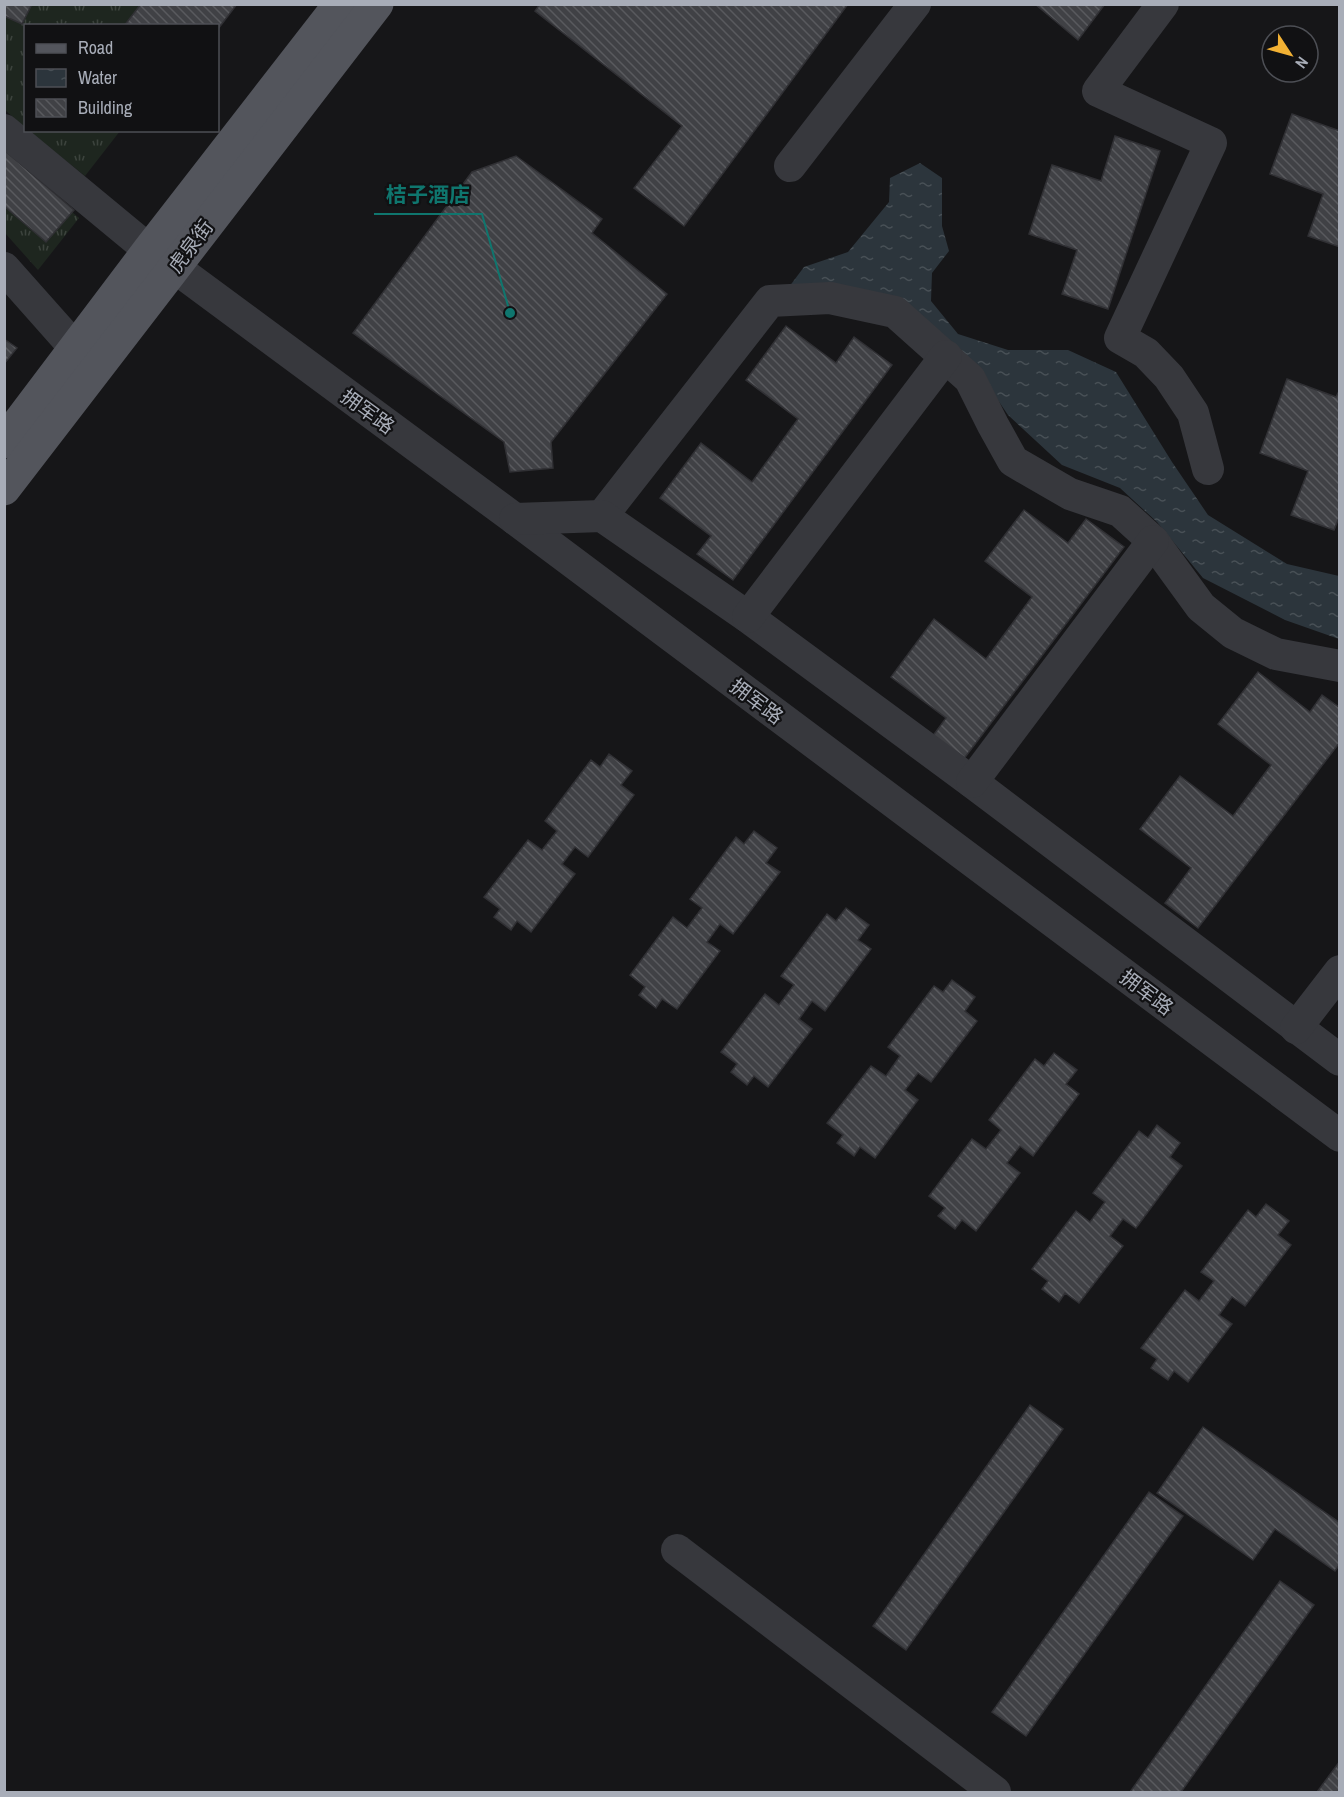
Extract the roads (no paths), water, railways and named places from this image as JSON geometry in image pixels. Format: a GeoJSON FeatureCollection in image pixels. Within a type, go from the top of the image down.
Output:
{"type":"FeatureCollection","features":[{"type":"Feature","properties":{"kind":"main road","name":"虎泉街"},"geometry":{"type":"LineString","coordinates":[[4,489],[340,4]]}},
{"type":"Feature","properties":{"kind":"main road","name":"虎泉街"},"geometry":{"type":"LineString","coordinates":[[4,442],[76,349],[162,259],[378,4]]}},
{"type":"Feature","properties":{"kind":"street"},"geometry":{"type":"LineString","coordinates":[[790,166],[915,4]]}},
{"type":"Feature","properties":{"kind":"street"},"geometry":{"type":"LineString","coordinates":[[1162,4],[1098,91],[1211,143],[1120,338],[1146,353],[1169,377],[1193,413],[1208,469]]}},
{"type":"Feature","properties":{"kind":"street","name":"拥军路"},"geometry":{"type":"LineString","coordinates":[[4,130],[162,259],[515,519],[1340,1136]]}},
{"type":"Feature","properties":{"kind":"street"},"geometry":{"type":"LineString","coordinates":[[4,268],[76,349]]}},
{"type":"Feature","properties":{"kind":"street"},"geometry":{"type":"LineString","coordinates":[[602,516],[770,302],[830,298],[896,312],[970,379],[1013,461],[1070,494],[1120,511],[1153,542],[1201,607],[1233,633],[1276,654],[1340,666]]}},
{"type":"Feature","properties":{"kind":"street"},"geometry":{"type":"LineString","coordinates":[[748,618],[946,356]]}},
{"type":"Feature","properties":{"kind":"street"},"geometry":{"type":"LineString","coordinates":[[515,519],[602,516],[748,618],[972,782],[1340,1060]]}},
{"type":"Feature","properties":{"kind":"street"},"geometry":{"type":"LineString","coordinates":[[972,782],[1153,542]]}},
{"type":"Feature","properties":{"kind":"street"},"geometry":{"type":"LineString","coordinates":[[1296,1028],[1340,971]]}},
{"type":"Feature","properties":{"kind":"street"},"geometry":{"type":"LineString","coordinates":[[676,1550],[995,1792]]}},
{"type":"Feature","properties":{"kind":"water"},"geometry":{"type":"Polygon","coordinates":[[[920,163],[942,178],[942,226],[949,251],[932,273],[931,301],[958,334],[1008,350],[1068,350],[1116,372],[1208,515],[1287,564],[1339,576],[1339,639],[1285,620],[1203,578],[1157,522],[1120,488],[1062,465],[1008,415],[970,359],[789,287],[804,267],[848,252],[889,202],[890,178],[920,163]]]}},
{"type":"Feature","properties":{"kind":"place","name":"桔子酒店"},"geometry":{"type":"Point","coordinates":[510,313]}}]}
